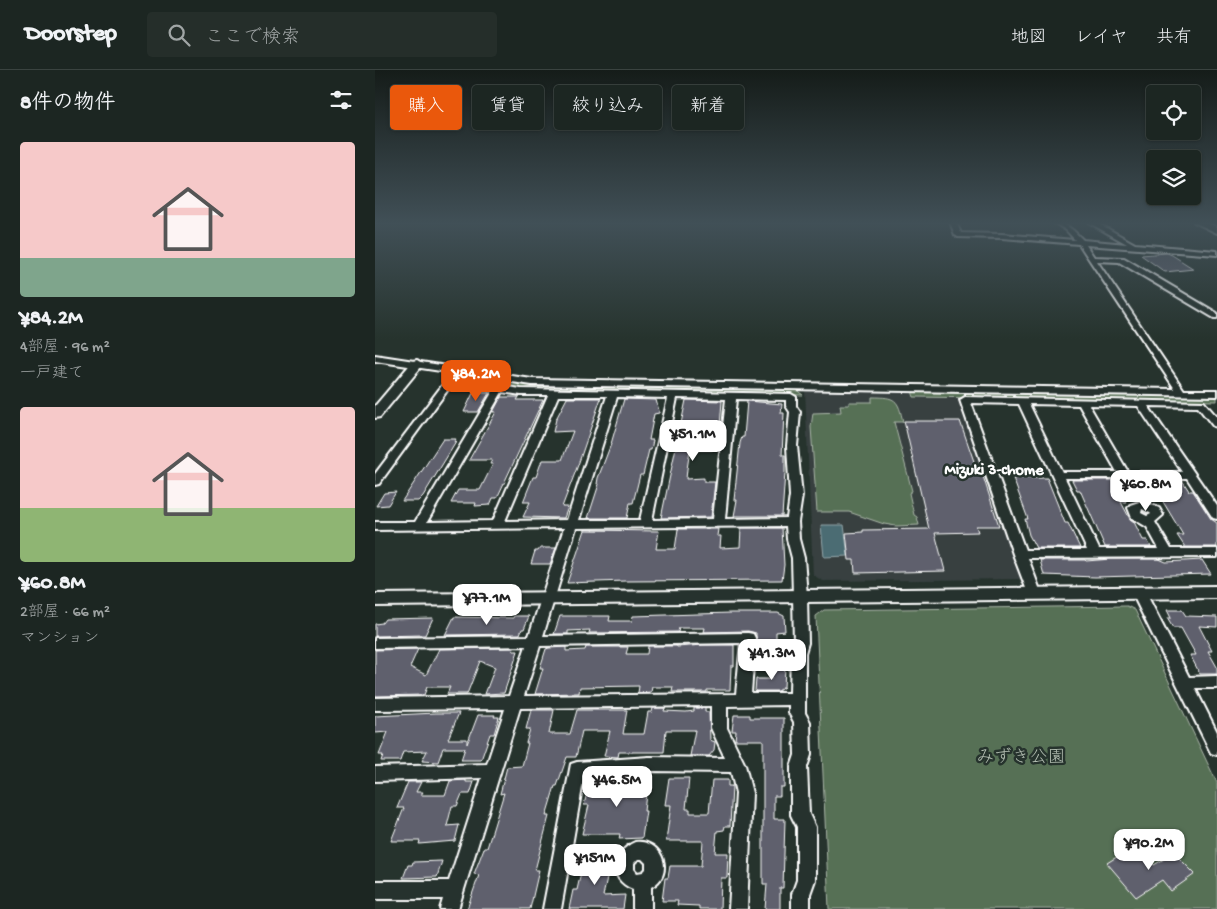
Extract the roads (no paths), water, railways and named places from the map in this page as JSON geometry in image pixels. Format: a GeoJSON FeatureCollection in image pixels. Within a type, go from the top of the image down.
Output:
{"type":"FeatureCollection","features":[{"type":"Feature","properties":{"kind":"street"},"geometry":{"type":"LineString","coordinates":[[1093,261],[1181,392]]}},
{"type":"Feature","properties":{"kind":"street"},"geometry":{"type":"LineString","coordinates":[[1123,261],[1217,316]]}},
{"type":"Feature","properties":{"kind":"street"},"geometry":{"type":"LineString","coordinates":[[375,358],[532,382],[1217,393]]}},
{"type":"Feature","properties":{"kind":"street"},"geometry":{"type":"LineString","coordinates":[[375,414],[417,364]]}},
{"type":"Feature","properties":{"kind":"street"},"geometry":{"type":"LineString","coordinates":[[375,482],[450,381],[499,389],[554,393],[791,397],[791,406],[795,412],[792,446],[796,496],[792,522],[793,539],[798,558],[800,596],[801,643],[798,653],[797,699],[797,713],[802,722],[803,755],[799,767],[800,815],[805,827],[807,880],[801,894],[801,909]]}},
{"type":"Feature","properties":{"kind":"street"},"geometry":{"type":"LineString","coordinates":[[419,525],[499,389]]}},
{"type":"Feature","properties":{"kind":"street"},"geometry":{"type":"LineString","coordinates":[[498,524],[554,393]]}},
{"type":"Feature","properties":{"kind":"street"},"geometry":{"type":"LineString","coordinates":[[449,909],[613,394]]}},
{"type":"Feature","properties":{"kind":"street"},"geometry":{"type":"LineString","coordinates":[[645,523],[673,395]]}},
{"type":"Feature","properties":{"kind":"street"},"geometry":{"type":"LineString","coordinates":[[719,523],[731,396]]}},
{"type":"Feature","properties":{"kind":"street"},"geometry":{"type":"LineString","coordinates":[[1034,593],[965,400],[1201,404],[1217,424]]}},
{"type":"Feature","properties":{"kind":"street"},"geometry":{"type":"LineString","coordinates":[[1023,401],[1095,554]]}},
{"type":"Feature","properties":{"kind":"street"},"geometry":{"type":"LineString","coordinates":[[1082,402],[1124,475]]}},
{"type":"Feature","properties":{"kind":"street"},"geometry":{"type":"LineString","coordinates":[[1141,403],[1217,516]]}},
{"type":"Feature","properties":{"kind":"street"},"geometry":{"type":"LineString","coordinates":[[1057,476],[1190,475]]}},
{"type":"Feature","properties":{"kind":"street"},"geometry":{"type":"LineString","coordinates":[[1148,521],[1168,554]]}},
{"type":"Feature","properties":{"kind":"street"},"geometry":{"type":"LineString","coordinates":[[375,526],[792,522]]}},
{"type":"Feature","properties":{"kind":"street"},"geometry":{"type":"LineString","coordinates":[[1019,554],[1217,553]]}},
{"type":"Feature","properties":{"kind":"street"},"geometry":{"type":"LineString","coordinates":[[1139,592],[1217,748]]}},
{"type":"Feature","properties":{"kind":"street"},"geometry":{"type":"LineString","coordinates":[[375,600],[1217,592]]}},
{"type":"Feature","properties":{"kind":"street"},"geometry":{"type":"LineString","coordinates":[[375,643],[748,638],[743,699]]}},
{"type":"Feature","properties":{"kind":"street"},"geometry":{"type":"LineString","coordinates":[[1183,683],[1217,682]]}},
{"type":"Feature","properties":{"kind":"street"},"geometry":{"type":"LineString","coordinates":[[375,704],[797,699]]}},
{"type":"Feature","properties":{"kind":"street"},"geometry":{"type":"LineString","coordinates":[[719,700],[719,728],[737,766],[744,793],[738,909]]}},
{"type":"Feature","properties":{"kind":"street"},"geometry":{"type":"LineString","coordinates":[[552,909],[577,770],[649,764],[737,766]]}},
{"type":"Feature","properties":{"kind":"street"},"geometry":{"type":"LineString","coordinates":[[375,774],[493,771]]}},
{"type":"Feature","properties":{"kind":"street"},"geometry":{"type":"LineString","coordinates":[[642,881],[642,909]]}},
{"type":"Feature","properties":{"kind":"street"},"geometry":{"type":"LineString","coordinates":[[375,890],[455,890]]}},
{"type":"Feature","properties":{"kind":"water"},"geometry":{"type":"Polygon","coordinates":[[[821,525],[844,525],[848,556],[824,557],[821,525]]]}},
{"type":"Feature","properties":{"kind":"district","name":"Mizuki 3-chome"},"geometry":{"type":"Point","coordinates":[994,471]}},
{"type":"Feature","properties":{"kind":"park label","name":"みずき公園"},"geometry":{"type":"Point","coordinates":[1021,758]}}]}
